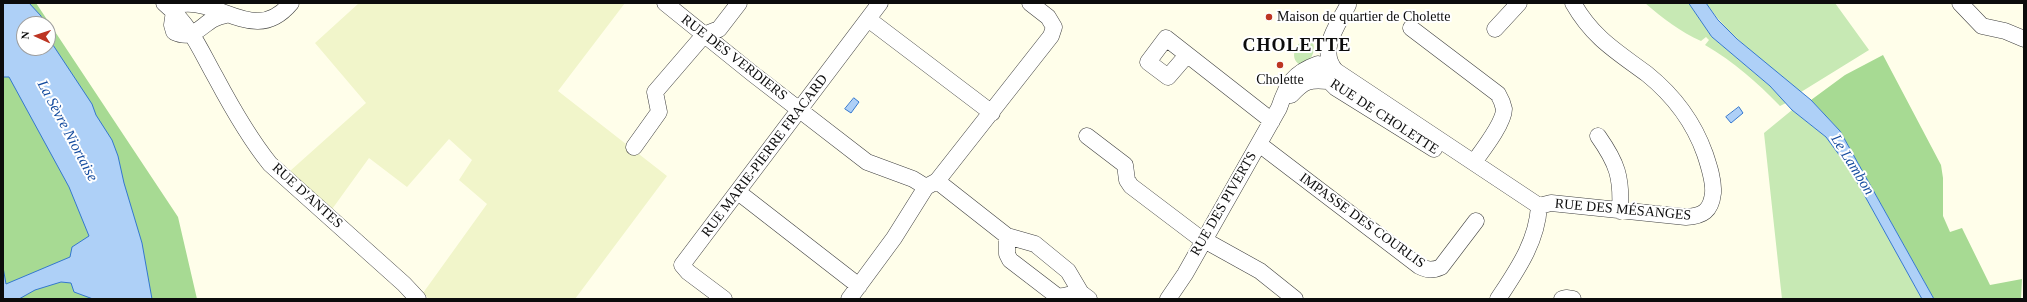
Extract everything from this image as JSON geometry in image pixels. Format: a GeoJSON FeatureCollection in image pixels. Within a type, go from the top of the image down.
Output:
{"type":"FeatureCollection","features":[{"type":"Feature","properties":{"kind":"street","name":"RUE D'ANTES"},"geometry":{"type":"LineString","coordinates":[[153,3],[174,32],[215,77]]}},
{"type":"Feature","properties":{"kind":"street"},"geometry":{"type":"LineString","coordinates":[[226,15],[214,17],[208,20],[193,34],[179,34],[174,32],[169,7],[183,4],[196,4],[213,8],[226,15],[245,20],[263,20],[281,13],[291,3]]}},
{"type":"Feature","properties":{"kind":"street","name":"RUE DES VERDIERS"},"geometry":{"type":"LineString","coordinates":[[665,3],[868,162],[913,179],[931,184],[1007,236],[1034,244],[1068,271],[1085,296]]}},
{"type":"Feature","properties":{"kind":"street"},"geometry":{"type":"LineString","coordinates":[[634,147],[659,112],[655,92],[704,35],[719,29],[739,3]]}},
{"type":"Feature","properties":{"kind":"street","name":"RUE MARIE-PIERRE FRACARD"},"geometry":{"type":"LineString","coordinates":[[724,299],[682,266],[880,3]]}},
{"type":"Feature","properties":{"kind":"street"},"geometry":{"type":"LineString","coordinates":[[849,299],[894,238],[931,184],[992,113],[1051,36],[1054,27],[1048,17],[1030,3]]}},
{"type":"Feature","properties":{"kind":"street"},"geometry":{"type":"LineString","coordinates":[[1495,29],[1518,3]]}},
{"type":"Feature","properties":{"kind":"street","name":"RUE DES MÉSANGES"},"geometry":{"type":"LineString","coordinates":[[1539,206],[1551,203],[1686,217],[1705,214],[1710,208],[1712,200],[1713,190],[1710,172],[1700,141],[1682,110],[1668,94],[1647,75],[1602,41],[1580,15],[1573,3]]}},
{"type":"Feature","properties":{"kind":"street"},"geometry":{"type":"LineString","coordinates":[[1960,3],[1982,26],[2005,31],[2024,39]]}},
{"type":"Feature","properties":{"kind":"street","name":"RUE DE CHOLETTE"},"geometry":{"type":"LineString","coordinates":[[1322,71],[1330,40],[1348,4]]}},
{"type":"Feature","properties":{"kind":"street","name":"RUE D'ANTES"},"geometry":{"type":"LineString","coordinates":[[169,7],[193,34],[215,77],[255,146],[270,164],[404,284],[418,299]]}},
{"type":"Feature","properties":{"kind":"street"},"geometry":{"type":"LineString","coordinates":[[868,19],[992,113]]}},
{"type":"Feature","properties":{"kind":"street"},"geometry":{"type":"LineString","coordinates":[[1411,28],[1498,94],[1501,100],[1504,108],[1501,121],[1474,162]]}},
{"type":"Feature","properties":{"kind":"street"},"geometry":{"type":"LineString","coordinates":[[2005,31],[2024,29]]}},
{"type":"Feature","properties":{"kind":"street"},"geometry":{"type":"LineString","coordinates":[[1187,55],[1276,114]]}},
{"type":"Feature","properties":{"kind":"street","name":"RUE DE CHOLETTE"},"geometry":{"type":"LineString","coordinates":[[1322,71],[1340,75],[1539,206]]}},
{"type":"Feature","properties":{"kind":"street","name":"RUE DE CHOLETTE"},"geometry":{"type":"LineString","coordinates":[[1322,71],[1375,114],[1487,181],[1519,193]]}},
{"type":"Feature","properties":{"kind":"street","name":"RUE DES PIVERTS"},"geometry":{"type":"LineString","coordinates":[[1168,299],[1204,240],[1276,114],[1298,87],[1322,71]]}},
{"type":"Feature","properties":{"kind":"street"},"geometry":{"type":"LineString","coordinates":[[1087,136],[1125,165],[1127,180],[1131,186],[1204,240],[1260,271],[1295,299]]}},
{"type":"Feature","properties":{"kind":"street"},"geometry":{"type":"LineString","coordinates":[[1598,136],[1612,156],[1617,167],[1620,192],[1620,211]]}},
{"type":"Feature","properties":{"kind":"street","name":"IMPASSE DES COURLIS"},"geometry":{"type":"LineString","coordinates":[[1258,144],[1419,266],[1427,270],[1441,268],[1476,221]]}},
{"type":"Feature","properties":{"kind":"street"},"geometry":{"type":"LineString","coordinates":[[738,192],[859,286]]}},
{"type":"Feature","properties":{"kind":"street"},"geometry":{"type":"LineString","coordinates":[[1498,299],[1519,267],[1530,246],[1536,229],[1539,206]]}},
{"type":"Feature","properties":{"kind":"street","name":"RUE DES VERDIERS"},"geometry":{"type":"LineString","coordinates":[[1007,236],[1007,254],[1010,260],[1057,296],[1085,296]]}},
{"type":"Feature","properties":{"kind":"street"},"geometry":{"type":"LineString","coordinates":[[1562,299],[1573,299]]}},
{"type":"Feature","properties":{"kind":"green space"},"geometry":{"type":"Polygon","coordinates":[[[3,3],[36,3],[45,16],[16,16],[16,56],[56,56],[56,33],[178,217],[197,299],[3,299],[3,3]]]}},
{"type":"Feature","properties":{"kind":"green space"},"geometry":{"type":"Polygon","coordinates":[[[359,3],[625,3],[558,91],[667,176],[575,299],[429,299],[423,293],[487,204],[459,180],[472,160],[449,139],[407,187],[369,158],[330,212],[290,171],[366,103],[315,43],[359,3]]]}},
{"type":"Feature","properties":{"kind":"green space"},"geometry":{"type":"Polygon","coordinates":[[[1645,3],[1689,3],[1712,37],[1770,86],[1786,103],[1780,106],[1745,73],[1726,58],[1705,45],[1709,40],[1706,37],[1701,41],[1686,33],[1645,3]]]}},
{"type":"Feature","properties":{"kind":"green space"},"geometry":{"type":"Polygon","coordinates":[[[1706,3],[1835,3],[1869,50],[1801,92],[1738,40],[1706,3]]]}},
{"type":"Feature","properties":{"kind":"green space"},"geometry":{"type":"Polygon","coordinates":[[[1305,39],[1309,39],[1313,42],[1314,50],[1310,59],[1300,65],[1295,59],[1294,55],[1298,44],[1305,39]]]}},
{"type":"Feature","properties":{"kind":"green space"},"geometry":{"type":"Polygon","coordinates":[[[1883,55],[1941,165],[1943,178],[1943,216],[1950,232],[1962,228],[1990,285],[2022,279],[2021,299],[1934,299],[1840,131],[1811,100],[1845,75],[1883,55]]]}},
{"type":"Feature","properties":{"kind":"green space"},"geometry":{"type":"Polygon","coordinates":[[[1792,110],[1826,137],[1851,171],[1922,299],[1782,299],[1764,133],[1792,110]]]}},
{"type":"Feature","properties":{"kind":"water","name":"La Sèvre Niortaise"},"geometry":{"type":"Polygon","coordinates":[[[3,3],[29,3],[41,16],[16,16],[16,56],[56,56],[56,50],[92,104],[96,115],[112,140],[118,156],[124,183],[142,243],[152,299],[93,299],[74,292],[71,283],[61,282],[35,290],[19,299],[3,299],[3,267],[6,284],[70,257],[72,247],[89,236],[69,187],[9,77],[3,77],[3,3]]]}},
{"type":"Feature","properties":{"kind":"water","name":"Le Lambon"},"geometry":{"type":"Polygon","coordinates":[[[1689,3],[1706,3],[1718,20],[1737,39],[1811,100],[1840,131],[1934,299],[1922,299],[1851,171],[1826,137],[1792,110],[1770,86],[1712,37],[1689,3]]]}},
{"type":"Feature","properties":{"kind":"water"},"geometry":{"type":"Polygon","coordinates":[[[854,98],[859,102],[851,113],[845,109],[854,98]]]}},
{"type":"Feature","properties":{"kind":"water"},"geometry":{"type":"Polygon","coordinates":[[[1739,107],[1743,113],[1731,123],[1726,117],[1739,107]]]}},
{"type":"Feature","properties":{"kind":"place","name":"Maison de quartier de Cholette"},"geometry":{"type":"Point","coordinates":[1269,17]}},
{"type":"Feature","properties":{"kind":"place","name":"Cholette"},"geometry":{"type":"Point","coordinates":[1280,65]}},
{"type":"Feature","properties":{"kind":"district","name":"CHOLETTE"},"geometry":{"type":"Point","coordinates":[1297,46]}}]}
